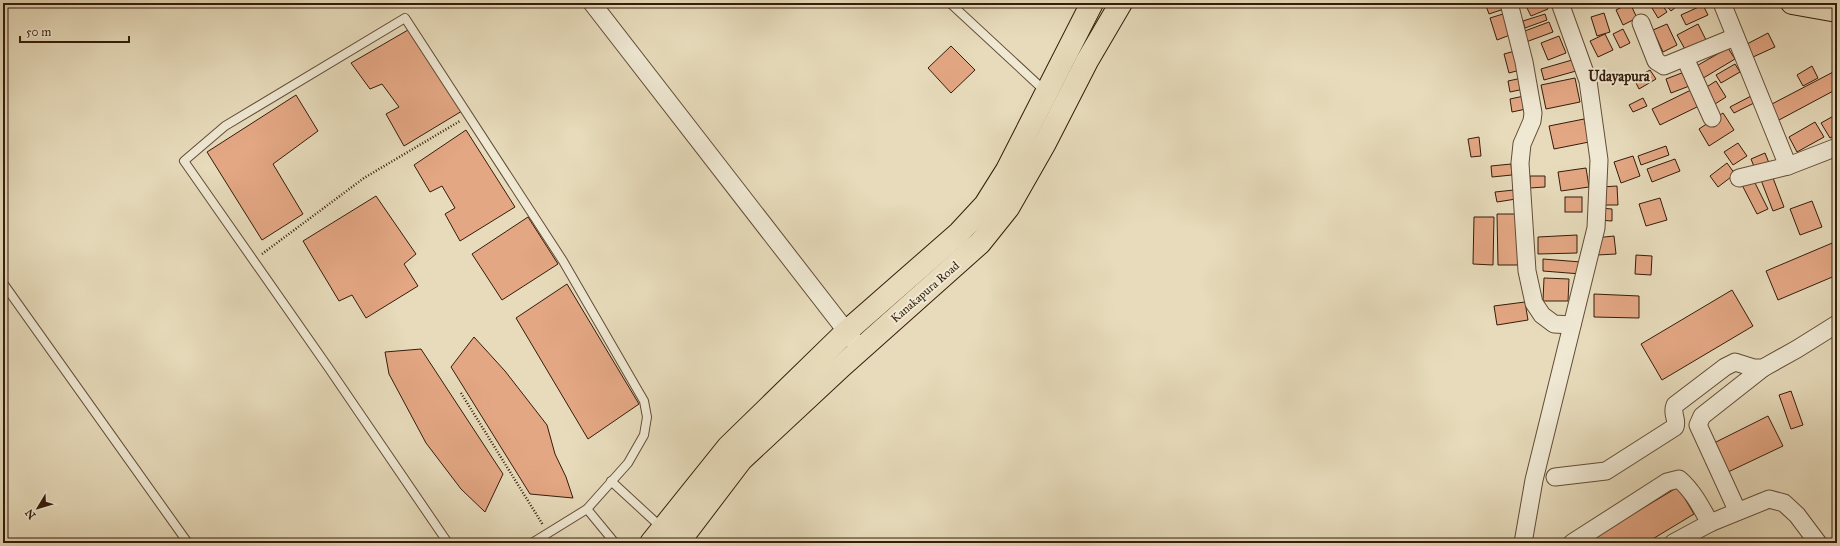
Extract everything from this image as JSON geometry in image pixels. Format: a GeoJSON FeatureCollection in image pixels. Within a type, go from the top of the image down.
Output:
{"type":"FeatureCollection","features":[{"type":"Feature","properties":{"kind":"highway","name":"Kanakapura Road"},"geometry":{"type":"LineString","coordinates":[[664,538],[741,460],[861,349],[980,243],[1008,208],[1016,174],[1046,92],[1092,3]]}},
{"type":"Feature","properties":{"kind":"highway","name":"Kanakapura Road"},"geometry":{"type":"LineString","coordinates":[[664,538],[728,447],[846,332],[959,233],[1045,143],[1087,61],[1121,3]]}},
{"type":"Feature","properties":{"kind":"highway"},"geometry":{"type":"LineString","coordinates":[[1792,3],[1837,11]]}},
{"type":"Feature","properties":{"kind":"street"},"geometry":{"type":"LineString","coordinates":[[592,3],[846,332],[861,349]]}},
{"type":"Feature","properties":{"kind":"street"},"geometry":{"type":"LineString","coordinates":[[1509,3],[1524,62],[1533,113],[1532,121],[1522,144],[1520,163],[1527,271],[1534,303],[1542,315],[1554,324],[1572,325]]}},
{"type":"Feature","properties":{"kind":"street"},"geometry":{"type":"LineString","coordinates":[[1523,543],[1534,480],[1596,228],[1599,160],[1588,81],[1560,3]]}},
{"type":"Feature","properties":{"kind":"street"},"geometry":{"type":"LineString","coordinates":[[1722,3],[1788,166]]}},
{"type":"Feature","properties":{"kind":"street"},"geometry":{"type":"LineString","coordinates":[[1641,23],[1656,61],[1664,66],[1735,37]]}},
{"type":"Feature","properties":{"kind":"street"},"geometry":{"type":"LineString","coordinates":[[1685,58],[1712,118]]}},
{"type":"Feature","properties":{"kind":"street"},"geometry":{"type":"LineString","coordinates":[[1739,178],[1788,166],[1837,147]]}},
{"type":"Feature","properties":{"kind":"street"},"geometry":{"type":"LineString","coordinates":[[1737,510],[1698,425],[1702,416],[1763,368],[1837,324]]}},
{"type":"Feature","properties":{"kind":"street"},"geometry":{"type":"LineString","coordinates":[[1555,477],[1606,471],[1672,429],[1676,424],[1673,415],[1675,404],[1725,367],[1735,362],[1754,368],[1763,368]]}},
{"type":"Feature","properties":{"kind":"street"},"geometry":{"type":"LineString","coordinates":[[1572,543],[1667,482],[1679,479],[1699,501],[1710,523]]}},
{"type":"Feature","properties":{"kind":"street"},"geometry":{"type":"LineString","coordinates":[[1673,543],[1737,510],[1769,498],[1784,503],[1806,525],[1818,543]]}},
{"type":"Feature","properties":{"kind":"lane"},"geometry":{"type":"LineString","coordinates":[[950,3],[1046,92]]}},
{"type":"Feature","properties":{"kind":"lane"},"geometry":{"type":"LineString","coordinates":[[448,543],[254,260],[184,161],[224,126],[405,18],[563,261],[644,401],[648,417],[644,435],[628,463],[587,508],[532,543]]}},
{"type":"Feature","properties":{"kind":"lane"},"geometry":{"type":"LineString","coordinates":[[3,283],[188,543]]}},
{"type":"Feature","properties":{"kind":"lane"},"geometry":{"type":"LineString","coordinates":[[611,481],[664,538]]}},
{"type":"Feature","properties":{"kind":"lane"},"geometry":{"type":"LineString","coordinates":[[587,508],[615,543]]}},
{"type":"Feature","properties":{"kind":"path"},"geometry":{"type":"LineString","coordinates":[[254,260],[364,178],[469,116]]}},
{"type":"Feature","properties":{"kind":"path"},"geometry":{"type":"LineString","coordinates":[[460,393],[548,533]]}},
{"type":"Feature","properties":{"kind":"building"},"geometry":{"type":"Polygon","coordinates":[[[1485,3],[1501,3],[1504,9],[1489,14],[1485,3]]]}},
{"type":"Feature","properties":{"kind":"building"},"geometry":{"type":"Polygon","coordinates":[[[1534,3],[1545,3],[1548,9],[1531,16],[1526,6],[1534,3]]]}},
{"type":"Feature","properties":{"kind":"building"},"geometry":{"type":"Polygon","coordinates":[[[1630,3],[1637,18],[1623,25],[1616,10],[1630,3]]]}},
{"type":"Feature","properties":{"kind":"building"},"geometry":{"type":"Polygon","coordinates":[[[1649,3],[1661,3],[1667,12],[1658,18],[1649,3]]]}},
{"type":"Feature","properties":{"kind":"building"},"geometry":{"type":"Polygon","coordinates":[[[1664,3],[1681,3],[1671,11],[1664,3]]]}},
{"type":"Feature","properties":{"kind":"building"},"geometry":{"type":"Polygon","coordinates":[[[1703,5],[1708,15],[1686,25],[1681,15],[1703,5]]]}},
{"type":"Feature","properties":{"kind":"building"},"geometry":{"type":"Polygon","coordinates":[[[1604,13],[1610,32],[1597,36],[1591,17],[1604,13]]]}},
{"type":"Feature","properties":{"kind":"building"},"geometry":{"type":"Polygon","coordinates":[[[1503,14],[1510,35],[1497,40],[1490,18],[1503,14]]]}},
{"type":"Feature","properties":{"kind":"building"},"geometry":{"type":"Polygon","coordinates":[[[1545,14],[1547,20],[1525,28],[1523,21],[1545,14]]]}},
{"type":"Feature","properties":{"kind":"building"},"geometry":{"type":"Polygon","coordinates":[[[1549,22],[1553,32],[1526,42],[1522,32],[1549,22]]]}},
{"type":"Feature","properties":{"kind":"building"},"geometry":{"type":"Polygon","coordinates":[[[1667,24],[1677,45],[1663,52],[1653,30],[1667,24]]]}},
{"type":"Feature","properties":{"kind":"building"},"geometry":{"type":"Polygon","coordinates":[[[1698,24],[1706,40],[1686,51],[1677,35],[1698,24]]]}},
{"type":"Feature","properties":{"kind":"building"},"geometry":{"type":"Polygon","coordinates":[[[1623,29],[1630,43],[1620,48],[1613,34],[1623,29]]]}},
{"type":"Feature","properties":{"kind":"building"},"geometry":{"type":"Polygon","coordinates":[[[408,30],[462,111],[404,146],[386,114],[399,107],[382,84],[370,89],[351,63],[408,30]]]}},
{"type":"Feature","properties":{"kind":"building"},"geometry":{"type":"Polygon","coordinates":[[[1768,33],[1775,47],[1753,57],[1747,44],[1768,33]]]}},
{"type":"Feature","properties":{"kind":"building"},"geometry":{"type":"Polygon","coordinates":[[[1605,34],[1613,50],[1598,57],[1590,41],[1605,34]]]}},
{"type":"Feature","properties":{"kind":"building"},"geometry":{"type":"Polygon","coordinates":[[[1559,36],[1566,53],[1548,60],[1541,43],[1559,36]]]}},
{"type":"Feature","properties":{"kind":"building"},"geometry":{"type":"Polygon","coordinates":[[[951,46],[975,70],[951,93],[928,68],[951,46]]]}},
{"type":"Feature","properties":{"kind":"building"},"geometry":{"type":"Polygon","coordinates":[[[1728,48],[1735,59],[1700,80],[1693,68],[1728,48]]]}},
{"type":"Feature","properties":{"kind":"building"},"geometry":{"type":"Polygon","coordinates":[[[1515,51],[1520,70],[1509,73],[1504,54],[1515,51]]]}},
{"type":"Feature","properties":{"kind":"building"},"geometry":{"type":"Polygon","coordinates":[[[1572,60],[1576,71],[1544,80],[1541,69],[1572,60]]]}},
{"type":"Feature","properties":{"kind":"building"},"geometry":{"type":"Polygon","coordinates":[[[1735,64],[1740,72],[1721,83],[1716,75],[1735,64]]]}},
{"type":"Feature","properties":{"kind":"building"},"geometry":{"type":"Polygon","coordinates":[[[1812,66],[1818,78],[1803,86],[1797,75],[1812,66]]]}},
{"type":"Feature","properties":{"kind":"building"},"geometry":{"type":"Polygon","coordinates":[[[1650,70],[1656,79],[1639,89],[1634,79],[1650,70]]]}},
{"type":"Feature","properties":{"kind":"building"},"geometry":{"type":"Polygon","coordinates":[[[1837,70],[1837,89],[1779,120],[1770,105],[1837,70]]]}},
{"type":"Feature","properties":{"kind":"building"},"geometry":{"type":"Polygon","coordinates":[[[1687,71],[1692,85],[1671,93],[1666,79],[1687,71]]]}},
{"type":"Feature","properties":{"kind":"building"},"geometry":{"type":"Polygon","coordinates":[[[1522,78],[1524,89],[1510,92],[1508,81],[1522,78]]]}},
{"type":"Feature","properties":{"kind":"building"},"geometry":{"type":"Polygon","coordinates":[[[1575,78],[1580,102],[1546,109],[1541,85],[1575,78]]]}},
{"type":"Feature","properties":{"kind":"building"},"geometry":{"type":"Polygon","coordinates":[[[1716,81],[1726,97],[1715,104],[1705,88],[1716,81]]]}},
{"type":"Feature","properties":{"kind":"building"},"geometry":{"type":"Polygon","coordinates":[[[1693,89],[1701,105],[1660,125],[1652,109],[1693,89]]]}},
{"type":"Feature","properties":{"kind":"building"},"geometry":{"type":"Polygon","coordinates":[[[296,95],[318,131],[273,164],[303,214],[262,240],[207,152],[296,95]]]}},
{"type":"Feature","properties":{"kind":"building"},"geometry":{"type":"Polygon","coordinates":[[[1753,95],[1756,102],[1734,113],[1730,107],[1753,95]]]}},
{"type":"Feature","properties":{"kind":"building"},"geometry":{"type":"Polygon","coordinates":[[[1524,96],[1526,109],[1512,112],[1510,99],[1524,96]]]}},
{"type":"Feature","properties":{"kind":"building"},"geometry":{"type":"Polygon","coordinates":[[[1643,98],[1647,106],[1633,112],[1629,105],[1643,98]]]}},
{"type":"Feature","properties":{"kind":"building"},"geometry":{"type":"Polygon","coordinates":[[[1723,113],[1734,130],[1709,146],[1699,129],[1723,113]]]}},
{"type":"Feature","properties":{"kind":"building"},"geometry":{"type":"Polygon","coordinates":[[[1837,114],[1837,134],[1830,138],[1821,123],[1837,114]]]}},
{"type":"Feature","properties":{"kind":"building"},"geometry":{"type":"Polygon","coordinates":[[[1584,119],[1589,142],[1554,149],[1549,126],[1584,119]]]}},
{"type":"Feature","properties":{"kind":"building"},"geometry":{"type":"Polygon","coordinates":[[[1815,122],[1824,137],[1797,152],[1789,137],[1815,122]]]}},
{"type":"Feature","properties":{"kind":"building"},"geometry":{"type":"Polygon","coordinates":[[[466,130],[515,207],[460,241],[445,214],[455,208],[442,186],[430,192],[414,165],[466,130]]]}},
{"type":"Feature","properties":{"kind":"building"},"geometry":{"type":"Polygon","coordinates":[[[1479,137],[1481,156],[1471,157],[1468,139],[1479,137]]]}},
{"type":"Feature","properties":{"kind":"building"},"geometry":{"type":"Polygon","coordinates":[[[1738,143],[1747,156],[1733,165],[1724,152],[1738,143]]]}},
{"type":"Feature","properties":{"kind":"building"},"geometry":{"type":"Polygon","coordinates":[[[1666,146],[1669,155],[1641,165],[1638,156],[1666,146]]]}},
{"type":"Feature","properties":{"kind":"building"},"geometry":{"type":"Polygon","coordinates":[[[1765,153],[1769,163],[1755,169],[1751,159],[1765,153]]]}},
{"type":"Feature","properties":{"kind":"building"},"geometry":{"type":"Polygon","coordinates":[[[1633,156],[1640,176],[1621,183],[1614,162],[1633,156]]]}},
{"type":"Feature","properties":{"kind":"building"},"geometry":{"type":"Polygon","coordinates":[[[1675,159],[1680,171],[1652,182],[1647,169],[1675,159]]]}},
{"type":"Feature","properties":{"kind":"building"},"geometry":{"type":"Polygon","coordinates":[[[1727,163],[1735,174],[1718,187],[1710,176],[1727,163]]]}},
{"type":"Feature","properties":{"kind":"building"},"geometry":{"type":"Polygon","coordinates":[[[1511,164],[1512,175],[1492,177],[1491,166],[1511,164]]]}},
{"type":"Feature","properties":{"kind":"building"},"geometry":{"type":"Polygon","coordinates":[[[1586,168],[1589,187],[1561,191],[1558,172],[1586,168]]]}},
{"type":"Feature","properties":{"kind":"building"},"geometry":{"type":"Polygon","coordinates":[[[1770,170],[1784,207],[1773,211],[1759,175],[1770,170]]]}},
{"type":"Feature","properties":{"kind":"building"},"geometry":{"type":"Polygon","coordinates":[[[1530,176],[1545,176],[1545,187],[1530,188],[1530,176]]]}},
{"type":"Feature","properties":{"kind":"building"},"geometry":{"type":"Polygon","coordinates":[[[1753,179],[1768,209],[1757,214],[1742,185],[1753,179]]]}},
{"type":"Feature","properties":{"kind":"building"},"geometry":{"type":"Polygon","coordinates":[[[1617,186],[1618,205],[1601,205],[1601,187],[1617,186]]]}},
{"type":"Feature","properties":{"kind":"building"},"geometry":{"type":"Polygon","coordinates":[[[1514,190],[1516,199],[1497,202],[1495,192],[1514,190]]]}},
{"type":"Feature","properties":{"kind":"building"},"geometry":{"type":"Polygon","coordinates":[[[376,196],[416,254],[404,264],[418,286],[366,318],[352,295],[339,301],[303,241],[376,196]]]}},
{"type":"Feature","properties":{"kind":"building"},"geometry":{"type":"Polygon","coordinates":[[[1565,197],[1582,197],[1582,212],[1565,212],[1565,197]]]}},
{"type":"Feature","properties":{"kind":"building"},"geometry":{"type":"Polygon","coordinates":[[[1660,198],[1667,220],[1646,226],[1639,204],[1660,198]]]}},
{"type":"Feature","properties":{"kind":"building"},"geometry":{"type":"Polygon","coordinates":[[[1812,201],[1822,227],[1800,235],[1790,209],[1812,201]]]}},
{"type":"Feature","properties":{"kind":"building"},"geometry":{"type":"Polygon","coordinates":[[[1599,208],[1612,209],[1612,221],[1598,220],[1599,208]]]}},
{"type":"Feature","properties":{"kind":"building"},"geometry":{"type":"Polygon","coordinates":[[[1497,214],[1519,214],[1519,265],[1498,265],[1497,214]]]}},
{"type":"Feature","properties":{"kind":"building"},"geometry":{"type":"Polygon","coordinates":[[[528,217],[558,264],[502,300],[472,254],[528,217]]]}},
{"type":"Feature","properties":{"kind":"building"},"geometry":{"type":"Polygon","coordinates":[[[1474,217],[1494,217],[1493,265],[1473,264],[1474,217]]]}},
{"type":"Feature","properties":{"kind":"building"},"geometry":{"type":"Polygon","coordinates":[[[1577,235],[1577,253],[1538,254],[1538,237],[1577,235]]]}},
{"type":"Feature","properties":{"kind":"building"},"geometry":{"type":"Polygon","coordinates":[[[1614,236],[1616,254],[1597,255],[1595,238],[1614,236]]]}},
{"type":"Feature","properties":{"kind":"building"},"geometry":{"type":"Polygon","coordinates":[[[1837,241],[1837,275],[1778,300],[1766,271],[1837,241]]]}},
{"type":"Feature","properties":{"kind":"building"},"geometry":{"type":"Polygon","coordinates":[[[1636,255],[1652,256],[1651,275],[1635,274],[1636,255]]]}},
{"type":"Feature","properties":{"kind":"building"},"geometry":{"type":"Polygon","coordinates":[[[1543,259],[1581,262],[1581,274],[1543,271],[1543,259]]]}},
{"type":"Feature","properties":{"kind":"building"},"geometry":{"type":"Polygon","coordinates":[[[1544,278],[1569,279],[1568,301],[1543,301],[1544,278]]]}},
{"type":"Feature","properties":{"kind":"building"},"geometry":{"type":"Polygon","coordinates":[[[567,284],[639,404],[588,439],[516,318],[567,284]]]}},
{"type":"Feature","properties":{"kind":"building"},"geometry":{"type":"Polygon","coordinates":[[[1732,290],[1753,326],[1662,380],[1641,344],[1732,290]]]}},
{"type":"Feature","properties":{"kind":"building"},"geometry":{"type":"Polygon","coordinates":[[[1594,294],[1639,296],[1639,318],[1594,317],[1594,294]]]}},
{"type":"Feature","properties":{"kind":"building"},"geometry":{"type":"Polygon","coordinates":[[[1525,302],[1528,320],[1497,325],[1494,306],[1525,302]]]}},
{"type":"Feature","properties":{"kind":"building"},"geometry":{"type":"Polygon","coordinates":[[[474,337],[505,371],[547,425],[555,454],[566,477],[573,498],[530,494],[451,367],[474,337]]]}},
{"type":"Feature","properties":{"kind":"building"},"geometry":{"type":"Polygon","coordinates":[[[421,349],[503,474],[485,512],[461,489],[426,443],[389,374],[385,352],[421,349]]]}},
{"type":"Feature","properties":{"kind":"building"},"geometry":{"type":"Polygon","coordinates":[[[1791,391],[1803,425],[1791,429],[1779,395],[1791,391]]]}},
{"type":"Feature","properties":{"kind":"building"},"geometry":{"type":"Polygon","coordinates":[[[1768,416],[1783,446],[1726,473],[1712,444],[1768,416]]]}},
{"type":"Feature","properties":{"kind":"building"},"geometry":{"type":"Polygon","coordinates":[[[1678,487],[1694,514],[1646,543],[1585,543],[1678,487]]]}},
{"type":"Feature","properties":{"kind":"district","name":"Udayapura"},"geometry":{"type":"Point","coordinates":[1619,76]}}]}
